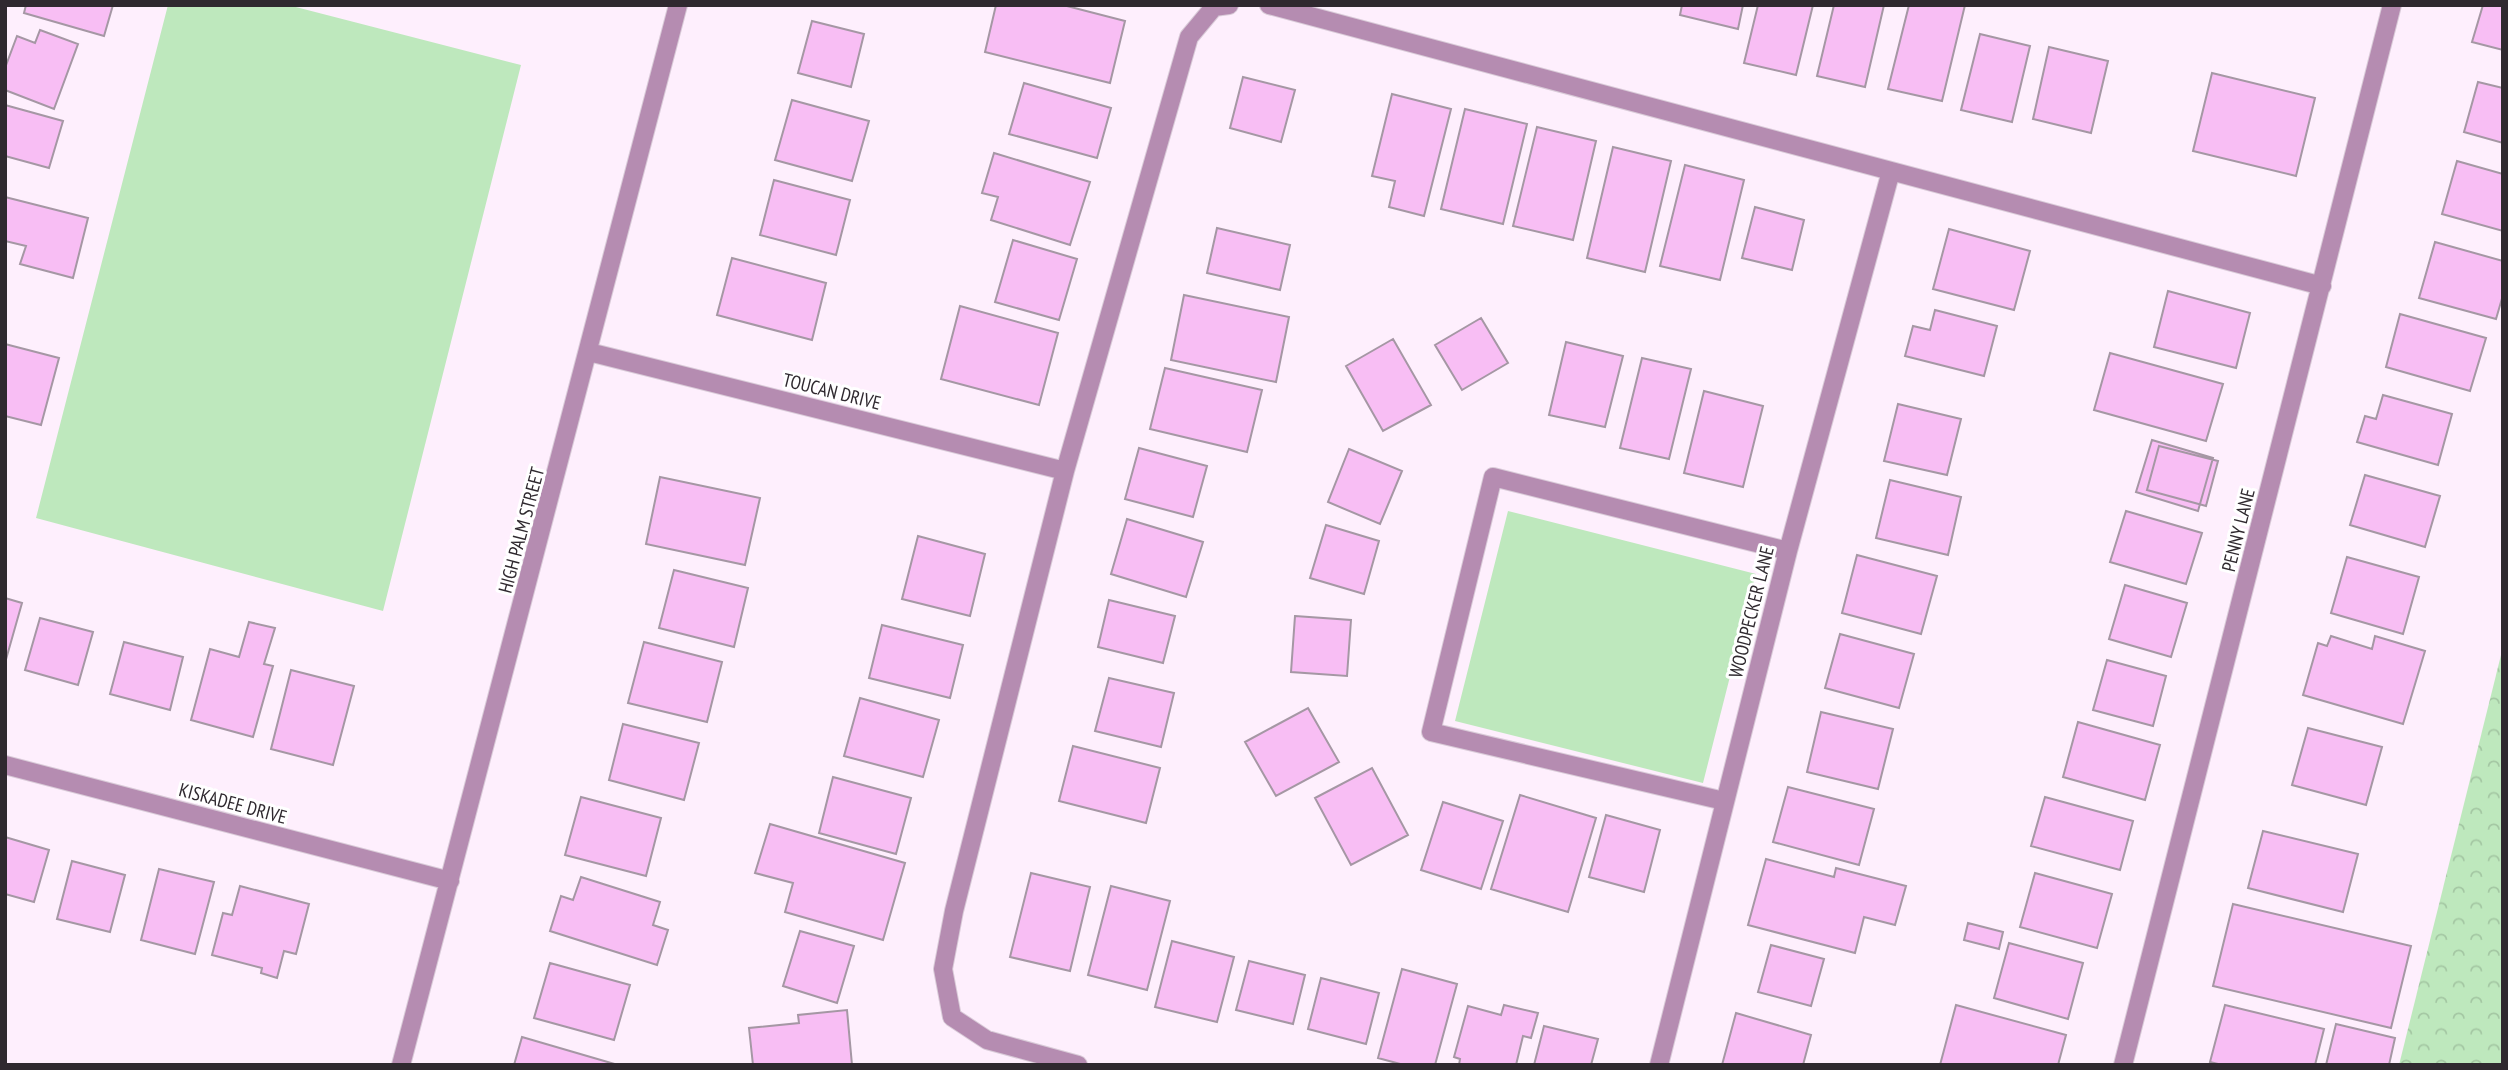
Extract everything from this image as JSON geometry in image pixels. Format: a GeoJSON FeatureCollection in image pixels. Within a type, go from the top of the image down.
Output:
{"type":"FeatureCollection","features":[{"type":"Feature","properties":{"kind":"street","name":"HIGH PALM STREET"},"geometry":{"type":"LineString","coordinates":[[401,1065],[678,5]]}},
{"type":"Feature","properties":{"kind":"street"},"geometry":{"type":"LineString","coordinates":[[1078,1065],[987,1040],[952,1017],[943,969],[954,911],[1065,471],[1189,37],[1214,7],[1229,5]]}},
{"type":"Feature","properties":{"kind":"street"},"geometry":{"type":"LineString","coordinates":[[1269,5],[2322,286]]}},
{"type":"Feature","properties":{"kind":"street","name":"PENNY LANE"},"geometry":{"type":"LineString","coordinates":[[2123,1065],[2392,5]]}},
{"type":"Feature","properties":{"kind":"street","name":"WOODPECKER LANE"},"geometry":{"type":"LineString","coordinates":[[1659,1065],[1788,551],[1891,171]]}},
{"type":"Feature","properties":{"kind":"street","name":"TOUCAN DRIVE"},"geometry":{"type":"LineString","coordinates":[[589,352],[1065,471]]}},
{"type":"Feature","properties":{"kind":"street"},"geometry":{"type":"LineString","coordinates":[[1724,801],[1431,732],[1493,477],[1788,551]]}},
{"type":"Feature","properties":{"kind":"street","name":"KISKADEE DRIVE"},"geometry":{"type":"LineString","coordinates":[[5,765],[450,881]]}},
{"type":"Feature","properties":{"kind":"green space"},"geometry":{"type":"Polygon","coordinates":[[[168,5],[288,5],[521,65],[383,611],[36,518],[168,5]]]}},
{"type":"Feature","properties":{"kind":"green space"},"geometry":{"type":"Polygon","coordinates":[[[1508,511],[1756,574],[1703,783],[1455,721],[1508,511]]]}},
{"type":"Feature","properties":{"kind":"green space"},"geometry":{"type":"Polygon","coordinates":[[[2503,647],[2503,1065],[2399,1065],[2503,647]]]}},
{"type":"Feature","properties":{"kind":"building"},"geometry":{"type":"Polygon","coordinates":[[[26,5],[113,5],[104,36],[24,13],[26,5]]]}},
{"type":"Feature","properties":{"kind":"building"},"geometry":{"type":"Polygon","coordinates":[[[996,5],[1063,5],[1125,21],[1110,83],[985,52],[996,5]]]}},
{"type":"Feature","properties":{"kind":"building"},"geometry":{"type":"Polygon","coordinates":[[[1682,5],[1743,5],[1738,29],[1680,15],[1682,5]]]}},
{"type":"Feature","properties":{"kind":"building"},"geometry":{"type":"Polygon","coordinates":[[[1758,5],[1813,5],[1796,75],[1744,63],[1758,5]]]}},
{"type":"Feature","properties":{"kind":"building"},"geometry":{"type":"Polygon","coordinates":[[[1834,5],[1884,5],[1865,87],[1817,76],[1834,5]]]}},
{"type":"Feature","properties":{"kind":"building"},"geometry":{"type":"Polygon","coordinates":[[[1909,5],[1965,5],[1942,101],[1888,89],[1909,5]]]}},
{"type":"Feature","properties":{"kind":"building"},"geometry":{"type":"Polygon","coordinates":[[[2483,5],[2503,5],[2503,50],[2472,42],[2483,5]]]}},
{"type":"Feature","properties":{"kind":"building"},"geometry":{"type":"Polygon","coordinates":[[[812,21],[864,34],[851,87],[798,73],[812,21]]]}},
{"type":"Feature","properties":{"kind":"building"},"geometry":{"type":"Polygon","coordinates":[[[40,30],[78,44],[54,109],[5,90],[5,68],[17,36],[35,43],[40,30]]]}},
{"type":"Feature","properties":{"kind":"building"},"geometry":{"type":"Polygon","coordinates":[[[1980,34],[2030,46],[2012,122],[1961,110],[1980,34]]]}},
{"type":"Feature","properties":{"kind":"building"},"geometry":{"type":"Polygon","coordinates":[[[2049,47],[2108,61],[2091,133],[2033,119],[2049,47]]]}},
{"type":"Feature","properties":{"kind":"building"},"geometry":{"type":"Polygon","coordinates":[[[2212,73],[2315,98],[2296,176],[2193,151],[2212,73]]]}},
{"type":"Feature","properties":{"kind":"building"},"geometry":{"type":"Polygon","coordinates":[[[1243,77],[1295,90],[1281,142],[1230,128],[1243,77]]]}},
{"type":"Feature","properties":{"kind":"building"},"geometry":{"type":"Polygon","coordinates":[[[2478,82],[2503,88],[2503,143],[2464,132],[2478,82]]]}},
{"type":"Feature","properties":{"kind":"building"},"geometry":{"type":"Polygon","coordinates":[[[1024,83],[1111,108],[1097,158],[1009,134],[1024,83]]]}},
{"type":"Feature","properties":{"kind":"building"},"geometry":{"type":"Polygon","coordinates":[[[1392,94],[1451,109],[1424,216],[1389,207],[1395,181],[1372,176],[1392,94]]]}},
{"type":"Feature","properties":{"kind":"building"},"geometry":{"type":"Polygon","coordinates":[[[792,100],[869,121],[852,181],[775,160],[792,100]]]}},
{"type":"Feature","properties":{"kind":"building"},"geometry":{"type":"Polygon","coordinates":[[[5,105],[63,121],[49,168],[5,156],[5,105]]]}},
{"type":"Feature","properties":{"kind":"building"},"geometry":{"type":"Polygon","coordinates":[[[1465,109],[1527,124],[1503,224],[1441,209],[1465,109]]]}},
{"type":"Feature","properties":{"kind":"building"},"geometry":{"type":"Polygon","coordinates":[[[1537,127],[1596,141],[1573,240],[1513,226],[1537,127]]]}},
{"type":"Feature","properties":{"kind":"building"},"geometry":{"type":"Polygon","coordinates":[[[1613,147],[1671,161],[1645,272],[1587,258],[1613,147]]]}},
{"type":"Feature","properties":{"kind":"building"},"geometry":{"type":"Polygon","coordinates":[[[994,153],[1090,182],[1070,245],[991,220],[998,197],[982,193],[994,153]]]}},
{"type":"Feature","properties":{"kind":"building"},"geometry":{"type":"Polygon","coordinates":[[[2457,161],[2503,174],[2503,231],[2442,214],[2457,161]]]}},
{"type":"Feature","properties":{"kind":"building"},"geometry":{"type":"Polygon","coordinates":[[[1685,165],[1744,180],[1720,280],[1660,266],[1685,165]]]}},
{"type":"Feature","properties":{"kind":"building"},"geometry":{"type":"Polygon","coordinates":[[[774,180],[850,200],[836,255],[760,235],[774,180]]]}},
{"type":"Feature","properties":{"kind":"building"},"geometry":{"type":"Polygon","coordinates":[[[5,197],[88,218],[73,278],[20,264],[26,246],[5,241],[5,197]]]}},
{"type":"Feature","properties":{"kind":"building"},"geometry":{"type":"Polygon","coordinates":[[[1755,207],[1804,220],[1792,270],[1742,258],[1755,207]]]}},
{"type":"Feature","properties":{"kind":"building"},"geometry":{"type":"Polygon","coordinates":[[[1217,228],[1290,245],[1280,290],[1207,273],[1217,228]]]}},
{"type":"Feature","properties":{"kind":"building"},"geometry":{"type":"Polygon","coordinates":[[[1949,229],[2030,251],[2014,310],[1933,289],[1949,229]]]}},
{"type":"Feature","properties":{"kind":"building"},"geometry":{"type":"Polygon","coordinates":[[[1013,240],[1077,259],[1059,320],[995,302],[1013,240]]]}},
{"type":"Feature","properties":{"kind":"building"},"geometry":{"type":"Polygon","coordinates":[[[2435,242],[2503,261],[2503,295],[2496,319],[2419,298],[2435,242]]]}},
{"type":"Feature","properties":{"kind":"building"},"geometry":{"type":"Polygon","coordinates":[[[732,258],[826,283],[812,340],[717,315],[732,258]]]}},
{"type":"Feature","properties":{"kind":"building"},"geometry":{"type":"Polygon","coordinates":[[[2168,291],[2250,313],[2236,368],[2154,347],[2168,291]]]}},
{"type":"Feature","properties":{"kind":"building"},"geometry":{"type":"Polygon","coordinates":[[[1184,295],[1289,317],[1276,382],[1171,360],[1184,295]]]}},
{"type":"Feature","properties":{"kind":"building"},"geometry":{"type":"Polygon","coordinates":[[[960,306],[1058,333],[1039,405],[941,379],[960,306]]]}},
{"type":"Feature","properties":{"kind":"building"},"geometry":{"type":"Polygon","coordinates":[[[1935,310],[1997,326],[1984,376],[1905,356],[1913,326],[1930,330],[1935,310]]]}},
{"type":"Feature","properties":{"kind":"building"},"geometry":{"type":"Polygon","coordinates":[[[2400,314],[2486,338],[2470,391],[2386,367],[2400,314]]]}},
{"type":"Feature","properties":{"kind":"building"},"geometry":{"type":"Polygon","coordinates":[[[1481,318],[1508,363],[1462,390],[1435,345],[1481,318]]]}},
{"type":"Feature","properties":{"kind":"building"},"geometry":{"type":"Polygon","coordinates":[[[1393,339],[1431,405],[1383,431],[1346,366],[1393,339]]]}},
{"type":"Feature","properties":{"kind":"building"},"geometry":{"type":"Polygon","coordinates":[[[1566,342],[1623,356],[1605,427],[1549,415],[1566,342]]]}},
{"type":"Feature","properties":{"kind":"building"},"geometry":{"type":"Polygon","coordinates":[[[5,344],[59,358],[41,425],[5,416],[5,344]]]}},
{"type":"Feature","properties":{"kind":"building"},"geometry":{"type":"Polygon","coordinates":[[[2110,353],[2223,384],[2206,441],[2094,410],[2110,353]]]}},
{"type":"Feature","properties":{"kind":"building"},"geometry":{"type":"Polygon","coordinates":[[[1642,358],[1691,369],[1669,459],[1620,448],[1642,358]]]}},
{"type":"Feature","properties":{"kind":"building"},"geometry":{"type":"Polygon","coordinates":[[[1165,368],[1262,390],[1247,452],[1150,429],[1165,368]]]}},
{"type":"Feature","properties":{"kind":"building"},"geometry":{"type":"Polygon","coordinates":[[[1704,391],[1763,406],[1743,487],[1684,473],[1704,391]]]}},
{"type":"Feature","properties":{"kind":"building"},"geometry":{"type":"Polygon","coordinates":[[[2383,395],[2452,414],[2438,465],[2357,442],[2365,416],[2376,419],[2383,395]]]}},
{"type":"Feature","properties":{"kind":"building"},"geometry":{"type":"Polygon","coordinates":[[[1898,404],[1961,419],[1947,475],[1884,461],[1898,404]]]}},
{"type":"Feature","properties":{"kind":"building"},"geometry":{"type":"Polygon","coordinates":[[[2152,440],[2213,458],[2198,511],[2136,492],[2152,440]]]}},
{"type":"Feature","properties":{"kind":"building"},"geometry":{"type":"Polygon","coordinates":[[[2159,446],[2218,461],[2206,506],[2147,490],[2159,446]]]}},
{"type":"Feature","properties":{"kind":"building"},"geometry":{"type":"Polygon","coordinates":[[[1139,448],[1207,466],[1193,517],[1125,499],[1139,448]]]}},
{"type":"Feature","properties":{"kind":"building"},"geometry":{"type":"Polygon","coordinates":[[[1349,449],[1402,471],[1380,524],[1328,502],[1349,449]]]}},
{"type":"Feature","properties":{"kind":"building"},"geometry":{"type":"Polygon","coordinates":[[[2365,475],[2440,496],[2425,547],[2350,525],[2365,475]]]}},
{"type":"Feature","properties":{"kind":"building"},"geometry":{"type":"Polygon","coordinates":[[[660,477],[760,498],[745,565],[646,544],[660,477]]]}},
{"type":"Feature","properties":{"kind":"building"},"geometry":{"type":"Polygon","coordinates":[[[1890,480],[1961,497],[1948,555],[1876,538],[1890,480]]]}},
{"type":"Feature","properties":{"kind":"building"},"geometry":{"type":"Polygon","coordinates":[[[2126,511],[2202,533],[2186,584],[2110,562],[2126,511]]]}},
{"type":"Feature","properties":{"kind":"building"},"geometry":{"type":"Polygon","coordinates":[[[1127,519],[1203,542],[1186,597],[1111,574],[1127,519]]]}},
{"type":"Feature","properties":{"kind":"building"},"geometry":{"type":"Polygon","coordinates":[[[1326,525],[1379,541],[1364,594],[1310,578],[1326,525]]]}},
{"type":"Feature","properties":{"kind":"building"},"geometry":{"type":"Polygon","coordinates":[[[918,536],[985,554],[970,616],[902,599],[918,536]]]}},
{"type":"Feature","properties":{"kind":"building"},"geometry":{"type":"Polygon","coordinates":[[[1857,555],[1937,576],[1921,634],[1842,613],[1857,555]]]}},
{"type":"Feature","properties":{"kind":"building"},"geometry":{"type":"Polygon","coordinates":[[[2347,557],[2419,577],[2403,634],[2331,613],[2347,557]]]}},
{"type":"Feature","properties":{"kind":"building"},"geometry":{"type":"Polygon","coordinates":[[[674,570],[748,588],[734,647],[659,628],[674,570]]]}},
{"type":"Feature","properties":{"kind":"building"},"geometry":{"type":"Polygon","coordinates":[[[2125,585],[2187,603],[2171,657],[2109,639],[2125,585]]]}},
{"type":"Feature","properties":{"kind":"building"},"geometry":{"type":"Polygon","coordinates":[[[5,598],[22,603],[5,663],[5,598]]]}},
{"type":"Feature","properties":{"kind":"building"},"geometry":{"type":"Polygon","coordinates":[[[1109,600],[1175,616],[1163,663],[1098,647],[1109,600]]]}},
{"type":"Feature","properties":{"kind":"building"},"geometry":{"type":"Polygon","coordinates":[[[1295,616],[1351,620],[1347,676],[1291,672],[1295,616]]]}},
{"type":"Feature","properties":{"kind":"building"},"geometry":{"type":"Polygon","coordinates":[[[40,618],[93,632],[78,685],[25,670],[40,618]]]}},
{"type":"Feature","properties":{"kind":"building"},"geometry":{"type":"Polygon","coordinates":[[[249,622],[275,628],[264,664],[273,666],[253,737],[191,720],[210,649],[239,657],[249,622]]]}},
{"type":"Feature","properties":{"kind":"building"},"geometry":{"type":"Polygon","coordinates":[[[882,625],[963,645],[950,698],[869,678],[882,625]]]}},
{"type":"Feature","properties":{"kind":"building"},"geometry":{"type":"Polygon","coordinates":[[[1840,634],[1914,654],[1899,708],[1825,688],[1840,634]]]}},
{"type":"Feature","properties":{"kind":"building"},"geometry":{"type":"Polygon","coordinates":[[[2331,636],[2372,649],[2375,636],[2425,651],[2403,724],[2303,695],[2318,643],[2327,646],[2331,636]]]}},
{"type":"Feature","properties":{"kind":"building"},"geometry":{"type":"Polygon","coordinates":[[[124,642],[183,657],[170,710],[110,694],[124,642]]]}},
{"type":"Feature","properties":{"kind":"building"},"geometry":{"type":"Polygon","coordinates":[[[644,642],[722,662],[707,722],[628,703],[644,642]]]}},
{"type":"Feature","properties":{"kind":"building"},"geometry":{"type":"Polygon","coordinates":[[[2107,660],[2166,676],[2153,726],[2093,710],[2107,660]]]}},
{"type":"Feature","properties":{"kind":"building"},"geometry":{"type":"Polygon","coordinates":[[[291,670],[354,686],[333,765],[271,749],[291,670]]]}},
{"type":"Feature","properties":{"kind":"building"},"geometry":{"type":"Polygon","coordinates":[[[1109,678],[1174,693],[1161,747],[1095,731],[1109,678]]]}},
{"type":"Feature","properties":{"kind":"building"},"geometry":{"type":"Polygon","coordinates":[[[860,698],[939,720],[923,777],[844,756],[860,698]]]}},
{"type":"Feature","properties":{"kind":"building"},"geometry":{"type":"Polygon","coordinates":[[[1308,708],[1339,762],[1276,796],[1245,742],[1308,708]]]}},
{"type":"Feature","properties":{"kind":"building"},"geometry":{"type":"Polygon","coordinates":[[[1821,712],[1893,729],[1878,789],[1807,772],[1821,712]]]}},
{"type":"Feature","properties":{"kind":"building"},"geometry":{"type":"Polygon","coordinates":[[[2078,722],[2160,745],[2145,800],[2063,777],[2078,722]]]}},
{"type":"Feature","properties":{"kind":"building"},"geometry":{"type":"Polygon","coordinates":[[[623,724],[699,743],[684,800],[609,780],[623,724]]]}},
{"type":"Feature","properties":{"kind":"building"},"geometry":{"type":"Polygon","coordinates":[[[2308,728],[2382,747],[2366,805],[2292,785],[2308,728]]]}},
{"type":"Feature","properties":{"kind":"building"},"geometry":{"type":"Polygon","coordinates":[[[1073,746],[1160,768],[1146,823],[1059,801],[1073,746]]]}},
{"type":"Feature","properties":{"kind":"building"},"geometry":{"type":"Polygon","coordinates":[[[1372,768],[1408,835],[1351,865],[1315,798],[1372,768]]]}},
{"type":"Feature","properties":{"kind":"building"},"geometry":{"type":"Polygon","coordinates":[[[833,777],[911,798],[896,854],[819,833],[833,777]]]}},
{"type":"Feature","properties":{"kind":"building"},"geometry":{"type":"Polygon","coordinates":[[[1788,787],[1874,809],[1859,865],[1773,842],[1788,787]]]}},
{"type":"Feature","properties":{"kind":"building"},"geometry":{"type":"Polygon","coordinates":[[[1520,795],[1596,818],[1568,912],[1491,889],[1520,795]]]}},
{"type":"Feature","properties":{"kind":"building"},"geometry":{"type":"Polygon","coordinates":[[[581,797],[661,818],[646,876],[565,855],[581,797]]]}},
{"type":"Feature","properties":{"kind":"building"},"geometry":{"type":"Polygon","coordinates":[[[2045,797],[2133,821],[2120,870],[2031,846],[2045,797]]]}},
{"type":"Feature","properties":{"kind":"building"},"geometry":{"type":"Polygon","coordinates":[[[1443,802],[1503,821],[1481,889],[1421,870],[1443,802]]]}},
{"type":"Feature","properties":{"kind":"building"},"geometry":{"type":"Polygon","coordinates":[[[1606,815],[1660,830],[1644,892],[1589,877],[1606,815]]]}},
{"type":"Feature","properties":{"kind":"building"},"geometry":{"type":"Polygon","coordinates":[[[770,824],[905,863],[883,940],[785,912],[793,883],[755,873],[770,824]]]}},
{"type":"Feature","properties":{"kind":"building"},"geometry":{"type":"Polygon","coordinates":[[[2263,831],[2358,854],[2343,912],[2248,888],[2263,831]]]}},
{"type":"Feature","properties":{"kind":"building"},"geometry":{"type":"Polygon","coordinates":[[[5,837],[49,850],[34,902],[5,894],[5,837]]]}},
{"type":"Feature","properties":{"kind":"building"},"geometry":{"type":"Polygon","coordinates":[[[1766,859],[1834,877],[1836,868],[1906,886],[1895,925],[1864,917],[1855,953],[1748,925],[1766,859]]]}},
{"type":"Feature","properties":{"kind":"building"},"geometry":{"type":"Polygon","coordinates":[[[72,861],[125,875],[110,932],[57,919],[72,861]]]}},
{"type":"Feature","properties":{"kind":"building"},"geometry":{"type":"Polygon","coordinates":[[[159,869],[214,882],[195,954],[141,940],[159,869]]]}},
{"type":"Feature","properties":{"kind":"building"},"geometry":{"type":"Polygon","coordinates":[[[1031,873],[1090,887],[1070,971],[1010,957],[1031,873]]]}},
{"type":"Feature","properties":{"kind":"building"},"geometry":{"type":"Polygon","coordinates":[[[2035,873],[2112,894],[2097,948],[2020,927],[2035,873]]]}},
{"type":"Feature","properties":{"kind":"building"},"geometry":{"type":"Polygon","coordinates":[[[581,877],[660,902],[653,925],[668,930],[657,965],[550,931],[561,896],[573,900],[581,877]]]}},
{"type":"Feature","properties":{"kind":"building"},"geometry":{"type":"Polygon","coordinates":[[[240,886],[309,904],[296,954],[284,951],[277,978],[261,973],[262,968],[212,955],[223,913],[232,915],[240,886]]]}},
{"type":"Feature","properties":{"kind":"building"},"geometry":{"type":"Polygon","coordinates":[[[1111,886],[1170,901],[1147,990],[1088,975],[1111,886]]]}},
{"type":"Feature","properties":{"kind":"building"},"geometry":{"type":"Polygon","coordinates":[[[2233,904],[2411,946],[2391,1028],[2213,986],[2233,904]]]}},
{"type":"Feature","properties":{"kind":"building"},"geometry":{"type":"Polygon","coordinates":[[[1968,923],[2003,932],[1999,949],[1964,940],[1968,923]]]}},
{"type":"Feature","properties":{"kind":"building"},"geometry":{"type":"Polygon","coordinates":[[[800,931],[854,946],[837,1003],[783,986],[800,931]]]}},
{"type":"Feature","properties":{"kind":"building"},"geometry":{"type":"Polygon","coordinates":[[[1172,941],[1234,957],[1217,1022],[1155,1007],[1172,941]]]}},
{"type":"Feature","properties":{"kind":"building"},"geometry":{"type":"Polygon","coordinates":[[[2009,943],[2083,963],[2068,1019],[1994,998],[2009,943]]]}},
{"type":"Feature","properties":{"kind":"building"},"geometry":{"type":"Polygon","coordinates":[[[1771,945],[1824,959],[1811,1006],[1758,992],[1771,945]]]}},
{"type":"Feature","properties":{"kind":"building"},"geometry":{"type":"Polygon","coordinates":[[[1249,961],[1305,975],[1293,1024],[1236,1010],[1249,961]]]}},
{"type":"Feature","properties":{"kind":"building"},"geometry":{"type":"Polygon","coordinates":[[[550,963],[630,985],[614,1040],[534,1018],[550,963]]]}},
{"type":"Feature","properties":{"kind":"building"},"geometry":{"type":"Polygon","coordinates":[[[1402,969],[1457,984],[1435,1065],[1404,1065],[1378,1058],[1402,969]]]}},
{"type":"Feature","properties":{"kind":"building"},"geometry":{"type":"Polygon","coordinates":[[[1321,978],[1379,993],[1366,1044],[1308,1029],[1321,978]]]}},
{"type":"Feature","properties":{"kind":"building"},"geometry":{"type":"Polygon","coordinates":[[[1504,1005],[1538,1013],[1531,1038],[1523,1036],[1516,1065],[1459,1065],[1460,1059],[1454,1057],[1468,1006],[1501,1015],[1504,1005]]]}},
{"type":"Feature","properties":{"kind":"building"},"geometry":{"type":"Polygon","coordinates":[[[1956,1005],[2066,1035],[2058,1065],[1940,1065],[1956,1005]]]}},
{"type":"Feature","properties":{"kind":"building"},"geometry":{"type":"Polygon","coordinates":[[[2225,1005],[2324,1029],[2315,1065],[2222,1065],[2210,1062],[2225,1005]]]}},
{"type":"Feature","properties":{"kind":"building"},"geometry":{"type":"Polygon","coordinates":[[[847,1010],[852,1065],[753,1065],[749,1028],[799,1023],[798,1015],[847,1010]]]}},
{"type":"Feature","properties":{"kind":"building"},"geometry":{"type":"Polygon","coordinates":[[[1736,1013],[1811,1035],[1803,1065],[1722,1065],[1736,1013]]]}},
{"type":"Feature","properties":{"kind":"building"},"geometry":{"type":"Polygon","coordinates":[[[2336,1024],[2395,1038],[2389,1065],[2326,1065],[2336,1024]]]}},
{"type":"Feature","properties":{"kind":"building"},"geometry":{"type":"Polygon","coordinates":[[[1544,1026],[1598,1039],[1591,1065],[1534,1065],[1544,1026]]]}},
{"type":"Feature","properties":{"kind":"building"},"geometry":{"type":"Polygon","coordinates":[[[522,1037],[618,1065],[514,1065],[522,1037]]]}}]}
